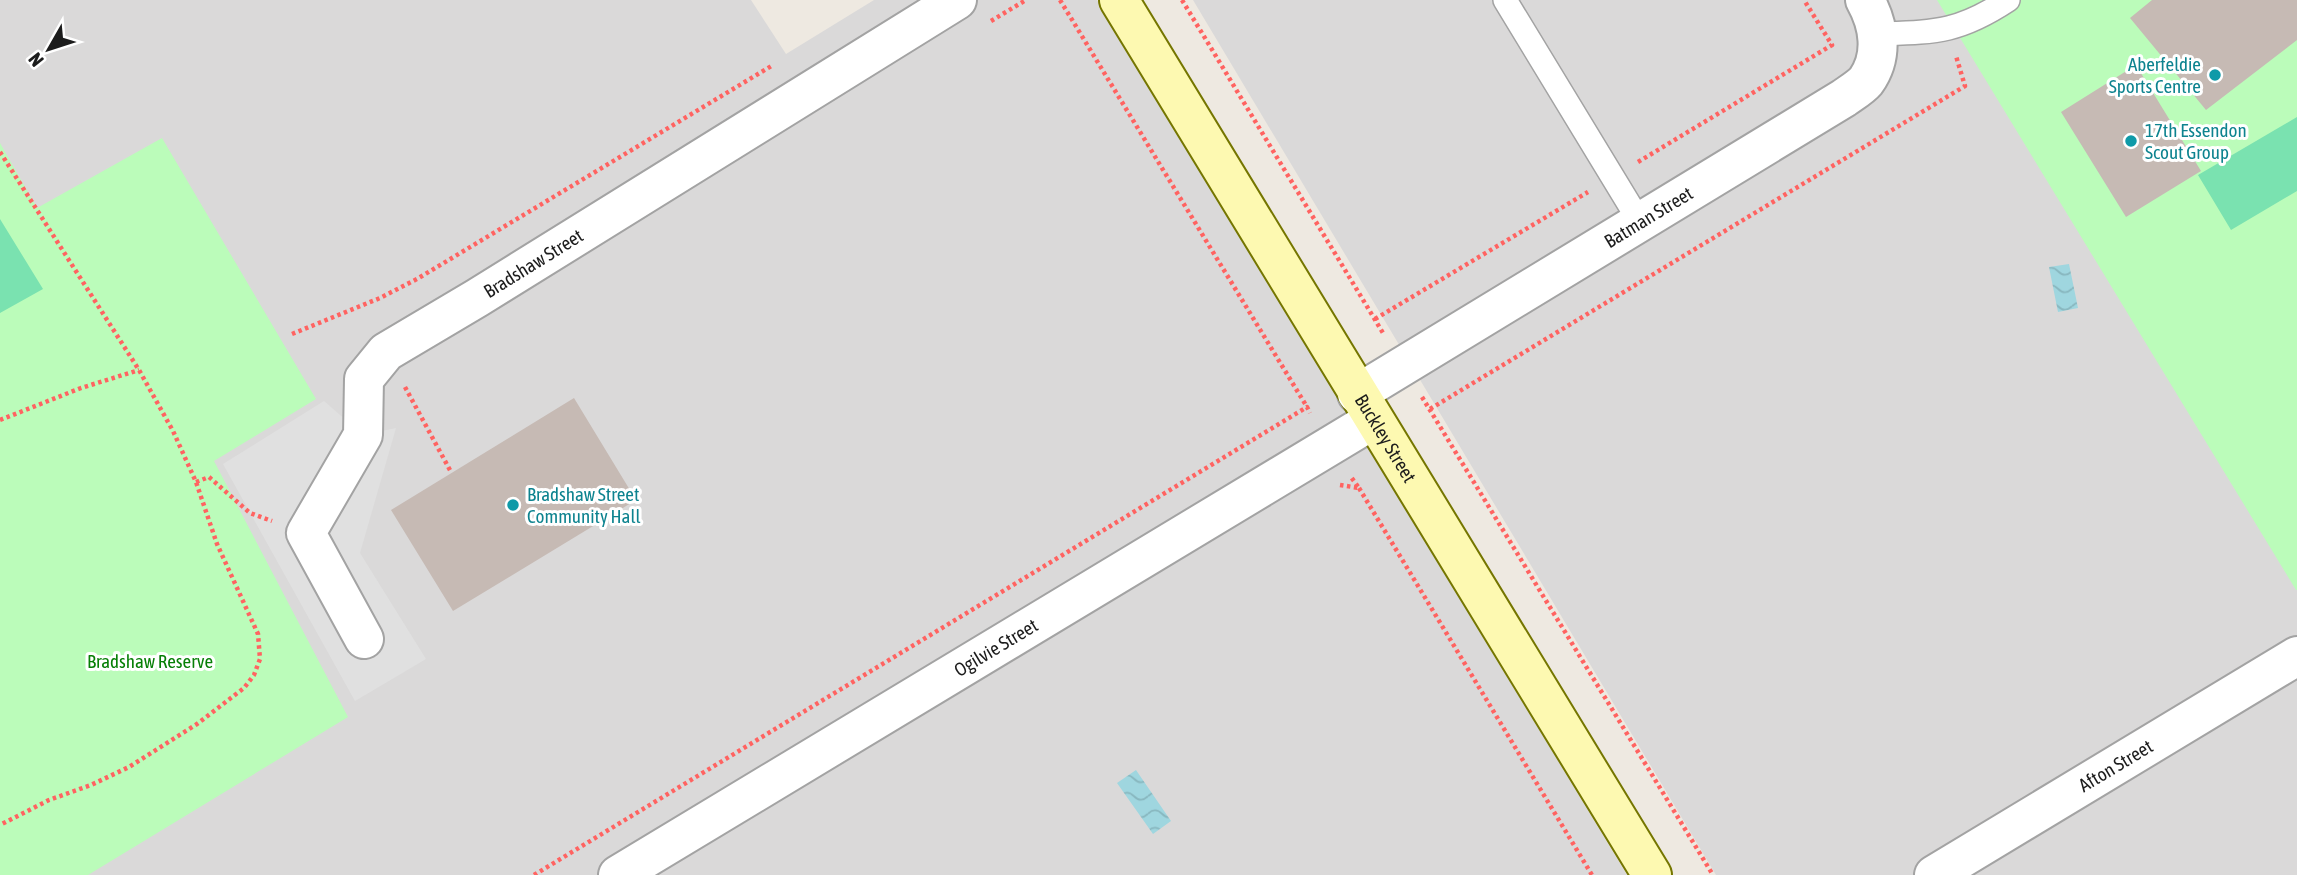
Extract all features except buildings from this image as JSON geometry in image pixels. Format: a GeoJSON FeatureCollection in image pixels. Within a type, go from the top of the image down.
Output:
{"type":"FeatureCollection","features":[{"type":"Feature","properties":{"kind":"main road","name":"Buckley Street"},"geometry":{"type":"LineString","coordinates":[[1119,0],[1652,875]]}},
{"type":"Feature","properties":{"kind":"street","name":"Bradshaw Street"},"geometry":{"type":"LineString","coordinates":[[306,533],[363,435],[364,379],[386,352],[957,0]]}},
{"type":"Feature","properties":{"kind":"street","name":"Batman Street"},"geometry":{"type":"LineString","coordinates":[[1365,407],[1404,366],[1844,98],[1865,82],[1878,50],[1871,17]]}},
{"type":"Feature","properties":{"kind":"street","name":"Ogilvie Street"},"geometry":{"type":"LineString","coordinates":[[618,875],[1365,407]]}},
{"type":"Feature","properties":{"kind":"street"},"geometry":{"type":"LineString","coordinates":[[306,533],[365,639]]}},
{"type":"Feature","properties":{"kind":"street","name":"Afton Street"},"geometry":{"type":"LineString","coordinates":[[1934,875],[2297,656]]}},
{"type":"Feature","properties":{"kind":"lane"},"geometry":{"type":"LineString","coordinates":[[1505,0],[1640,222]]}},
{"type":"Feature","properties":{"kind":"lane"},"geometry":{"type":"LineString","coordinates":[[1871,17],[1948,30],[1990,12],[2008,0]]}},
{"type":"Feature","properties":{"kind":"path"},"geometry":{"type":"LineString","coordinates":[[1060,0],[1307,407]]}},
{"type":"Feature","properties":{"kind":"path"},"geometry":{"type":"LineString","coordinates":[[1182,0],[1713,875]]}},
{"type":"Feature","properties":{"kind":"path"},"geometry":{"type":"LineString","coordinates":[[1430,410],[1965,86],[1948,30]]}},
{"type":"Feature","properties":{"kind":"path"},"geometry":{"type":"LineString","coordinates":[[292,334],[380,298],[417,279],[774,64]]}},
{"type":"Feature","properties":{"kind":"path"},"geometry":{"type":"LineString","coordinates":[[0,152],[139,370],[173,431],[196,482],[217,544],[258,634],[260,659],[254,675],[244,688],[197,724],[129,767],[91,785],[49,800],[0,825]]}},
{"type":"Feature","properties":{"kind":"path"},"geometry":{"type":"LineString","coordinates":[[386,352],[451,472]]}},
{"type":"Feature","properties":{"kind":"path"},"geometry":{"type":"LineString","coordinates":[[0,419],[81,388],[139,370]]}},
{"type":"Feature","properties":{"kind":"path"},"geometry":{"type":"LineString","coordinates":[[196,482],[209,477],[250,513],[306,533]]}},
{"type":"Feature","properties":{"kind":"path"},"geometry":{"type":"LineString","coordinates":[[1359,488],[1592,875]]}},
{"type":"Feature","properties":{"kind":"shaded area"},"geometry":{"type":"Polygon","coordinates":[[[0,0],[751,0],[786,54],[874,0],[1097,0],[1627,875],[0,875],[0,0]]]}},
{"type":"Feature","properties":{"kind":"shaded area"},"geometry":{"type":"Polygon","coordinates":[[[1193,0],[2297,0],[2297,875],[1716,875],[1193,0]]]}},
{"type":"Feature","properties":{"kind":"shaded area"},"geometry":{"type":"Polygon","coordinates":[[[324,401],[363,435],[396,428],[360,553],[426,659],[355,701],[223,464],[324,401]]]}},
{"type":"Feature","properties":{"kind":"green space"},"geometry":{"type":"Polygon","coordinates":[[[1937,0],[2297,0],[2297,590],[2296,590],[1937,0]]]}},
{"type":"Feature","properties":{"kind":"green space"},"geometry":{"type":"Polygon","coordinates":[[[2297,117],[2297,191],[2231,230],[2198,175],[2297,117]]]}},
{"type":"Feature","properties":{"kind":"green space","name":"Bradshaw Reserve"},"geometry":{"type":"Polygon","coordinates":[[[162,138],[316,399],[214,461],[348,717],[88,875],[0,875],[0,143],[37,208],[162,138]]]}},
{"type":"Feature","properties":{"kind":"green space"},"geometry":{"type":"Polygon","coordinates":[[[0,219],[43,289],[0,313],[0,219]]]}},
{"type":"Feature","properties":{"kind":"water"},"geometry":{"type":"Polygon","coordinates":[[[2069,264],[2078,308],[2058,312],[2049,267],[2069,264]]]}},
{"type":"Feature","properties":{"kind":"water"},"geometry":{"type":"Polygon","coordinates":[[[1136,770],[1171,821],[1153,834],[1117,783],[1136,770]]]}},
{"type":"Feature","properties":{"kind":"place","name":"Aberfeldie Sports Centre"},"geometry":{"type":"Point","coordinates":[2215,75]}},
{"type":"Feature","properties":{"kind":"place","name":"17th Essendon Scout Group"},"geometry":{"type":"Point","coordinates":[2131,141]}},
{"type":"Feature","properties":{"kind":"place","name":"Bradshaw Street Community Hall"},"geometry":{"type":"Point","coordinates":[513,505]}}]}
